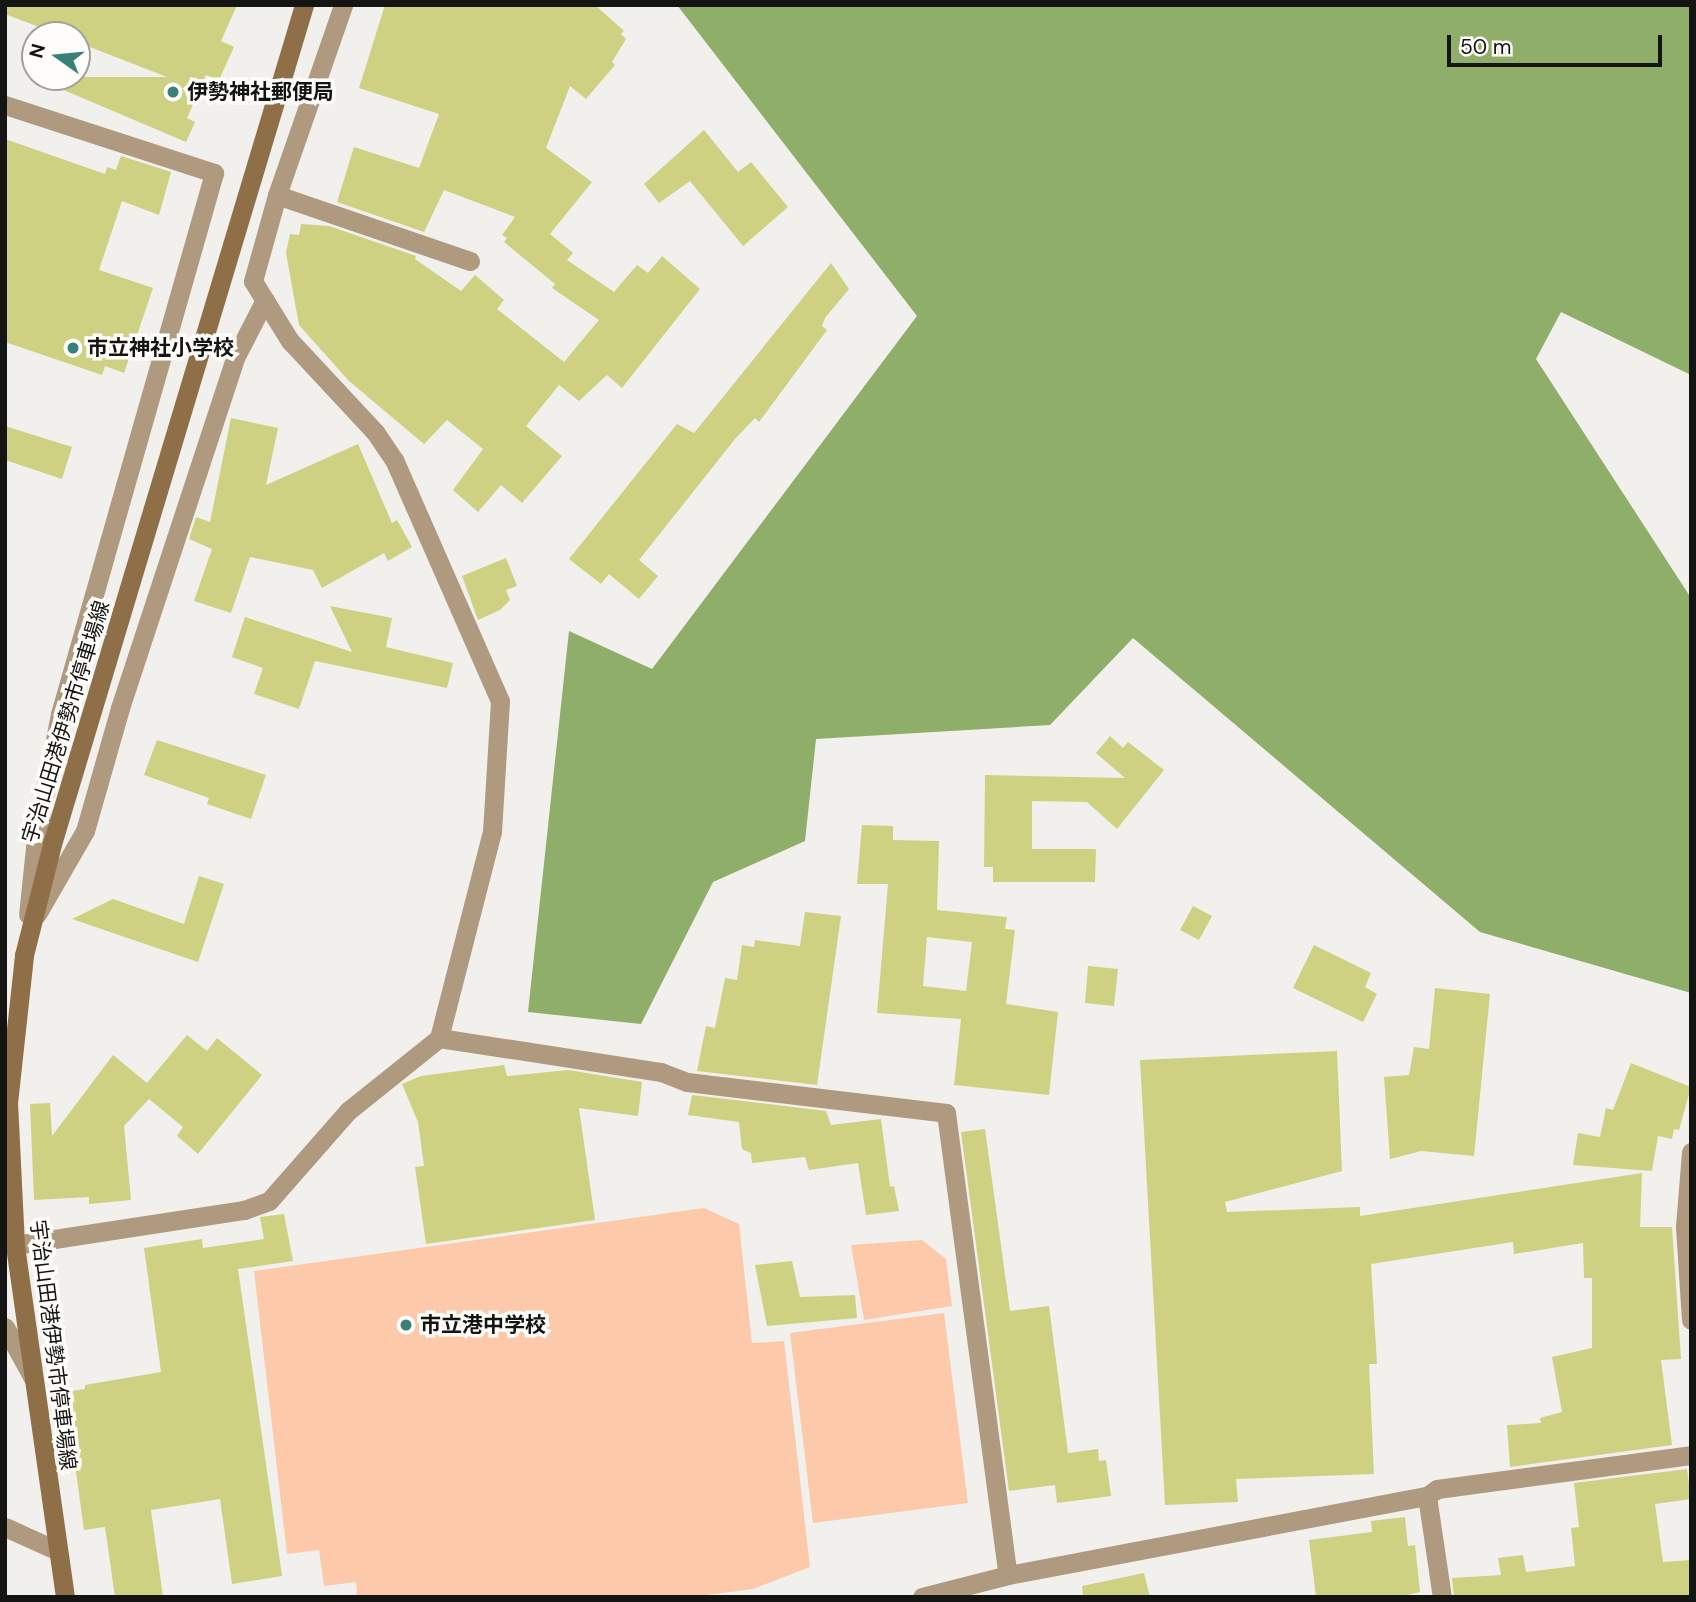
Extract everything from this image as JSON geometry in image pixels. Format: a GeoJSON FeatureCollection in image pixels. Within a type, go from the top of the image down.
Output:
{"type":"FeatureCollection","features":[{"type":"Feature","properties":{"kind":"main road","name":"宇治山田港伊勢市停車場線"},"geometry":{"type":"LineString","coordinates":[[65,1597],[15,1245],[8,1103],[24,955],[304,5]]}},
{"type":"Feature","properties":{"kind":"street"},"geometry":{"type":"LineString","coordinates":[[15,1245],[244,1210],[269,1201],[348,1111],[439,1038],[492,832],[500,701],[394,460],[376,432],[290,341],[253,281],[277,195],[343,5]]}},
{"type":"Feature","properties":{"kind":"street"},"geometry":{"type":"LineString","coordinates":[[5,105],[214,173],[61,714],[36,838],[24,955]]}},
{"type":"Feature","properties":{"kind":"street"},"geometry":{"type":"LineString","coordinates":[[277,195],[470,261]]}},
{"type":"Feature","properties":{"kind":"street"},"geometry":{"type":"LineString","coordinates":[[32,923],[85,831],[120,708],[235,358],[265,300]]}},
{"type":"Feature","properties":{"kind":"street"},"geometry":{"type":"LineString","coordinates":[[439,1038],[661,1072],[687,1082],[946,1113],[1008,1575]]}},
{"type":"Feature","properties":{"kind":"street"},"geometry":{"type":"LineString","coordinates":[[1691,1152],[1685,1227],[1691,1320]]}},
{"type":"Feature","properties":{"kind":"street"},"geometry":{"type":"LineString","coordinates":[[5,1327],[33,1378]]}},
{"type":"Feature","properties":{"kind":"street"},"geometry":{"type":"LineString","coordinates":[[922,1597],[1008,1575],[1401,1497],[1427,1496],[1437,1489],[1691,1455]]}},
{"type":"Feature","properties":{"kind":"street"},"geometry":{"type":"LineString","coordinates":[[1427,1496],[1442,1597]]}},
{"type":"Feature","properties":{"kind":"street"},"geometry":{"type":"LineString","coordinates":[[5,1527],[58,1550]]}},
{"type":"Feature","properties":{"kind":"shaded area"},"geometry":{"type":"Polygon","coordinates":[[[677,5],[1691,5],[1691,375],[1561,312],[1536,359],[1691,598],[1691,993],[1480,932],[1133,638],[1050,725],[816,739],[805,841],[713,882],[641,1024],[528,1012],[569,631],[652,669],[917,316],[677,5]]]}},
{"type":"Feature","properties":{"kind":"shaded area"},"geometry":{"type":"Polygon","coordinates":[[[704,1208],[739,1224],[752,1343],[784,1341],[810,1567],[753,1589],[692,1597],[357,1597],[356,1582],[324,1586],[319,1550],[287,1554],[254,1271],[704,1208]]]}},
{"type":"Feature","properties":{"kind":"shaded area"},"geometry":{"type":"Polygon","coordinates":[[[922,1240],[946,1259],[952,1306],[864,1320],[851,1245],[922,1240]]]}},
{"type":"Feature","properties":{"kind":"shaded area"},"geometry":{"type":"Polygon","coordinates":[[[944,1313],[968,1503],[813,1523],[790,1333],[944,1313]]]}},
{"type":"Feature","properties":{"kind":"building"},"geometry":{"type":"Polygon","coordinates":[[[5,5],[237,5],[221,41],[234,47],[219,80],[206,75],[187,118],[195,122],[186,142],[66,91],[91,91],[91,77],[167,77],[91,47],[91,21],[23,21],[5,14],[5,5]]]}},
{"type":"Feature","properties":{"kind":"building"},"geometry":{"type":"Polygon","coordinates":[[[385,5],[595,5],[624,31],[621,34],[626,39],[612,62],[615,65],[586,99],[570,86],[546,148],[592,182],[550,234],[573,253],[567,260],[614,292],[637,265],[648,273],[662,256],[700,289],[622,388],[607,375],[579,401],[559,385],[526,426],[562,456],[522,503],[501,485],[478,512],[453,490],[483,449],[447,420],[424,444],[349,381],[299,325],[286,253],[290,234],[299,235],[301,224],[329,226],[416,256],[415,259],[461,291],[475,275],[504,300],[497,309],[564,362],[599,320],[552,288],[555,284],[504,242],[507,238],[502,235],[515,217],[444,190],[424,232],[337,202],[354,147],[419,168],[439,114],[359,88],[385,5]]]}},
{"type":"Feature","properties":{"kind":"building"},"geometry":{"type":"Polygon","coordinates":[[[704,130],[738,172],[751,162],[788,207],[743,246],[690,181],[659,203],[644,184],[704,130]]]}},
{"type":"Feature","properties":{"kind":"building"},"geometry":{"type":"Polygon","coordinates":[[[5,139],[105,174],[107,167],[116,170],[121,156],[171,172],[159,215],[122,201],[99,270],[153,288],[124,373],[105,366],[102,375],[5,342],[5,139]]]}},
{"type":"Feature","properties":{"kind":"building"},"geometry":{"type":"Polygon","coordinates":[[[831,263],[849,289],[825,318],[822,326],[827,330],[759,422],[755,418],[735,439],[639,560],[658,576],[639,599],[609,574],[601,584],[569,559],[677,424],[694,433],[831,263]]]}},
{"type":"Feature","properties":{"kind":"building"},"geometry":{"type":"Polygon","coordinates":[[[231,418],[278,428],[266,485],[358,444],[392,523],[397,520],[412,547],[388,561],[384,553],[322,588],[313,570],[250,557],[231,613],[194,601],[212,549],[189,539],[196,517],[210,522],[231,418]]]}},
{"type":"Feature","properties":{"kind":"building"},"geometry":{"type":"Polygon","coordinates":[[[5,426],[72,447],[62,479],[5,460],[5,426]]]}},
{"type":"Feature","properties":{"kind":"building"},"geometry":{"type":"Polygon","coordinates":[[[506,558],[517,586],[506,590],[510,600],[500,610],[478,620],[462,576],[506,558]]]}},
{"type":"Feature","properties":{"kind":"building"},"geometry":{"type":"Polygon","coordinates":[[[330,606],[392,618],[386,647],[453,663],[447,688],[315,661],[299,709],[254,694],[263,668],[232,657],[245,617],[352,652],[330,606]]]}},
{"type":"Feature","properties":{"kind":"building"},"geometry":{"type":"Polygon","coordinates":[[[1110,736],[1123,748],[1128,742],[1164,770],[1117,829],[1087,802],[1032,801],[1032,849],[1096,849],[1095,882],[993,882],[993,867],[984,867],[985,775],[1125,778],[1096,753],[1110,736]]]}},
{"type":"Feature","properties":{"kind":"building"},"geometry":{"type":"Polygon","coordinates":[[[157,740],[266,775],[251,819],[207,804],[209,798],[144,775],[157,740]]]}},
{"type":"Feature","properties":{"kind":"building"},"geometry":{"type":"Polygon","coordinates":[[[862,825],[893,826],[893,840],[939,841],[937,910],[1007,917],[1005,929],[1015,930],[1006,1004],[1058,1012],[1049,1095],[954,1085],[961,1019],[877,1013],[888,884],[857,884],[862,825]],[[927,937],[923,986],[966,991],[972,942],[927,937]]]}},
{"type":"Feature","properties":{"kind":"building"},"geometry":{"type":"Polygon","coordinates":[[[199,876],[224,884],[198,962],[72,919],[113,899],[184,924],[199,876]]]}},
{"type":"Feature","properties":{"kind":"building"},"geometry":{"type":"Polygon","coordinates":[[[1193,906],[1212,916],[1199,940],[1180,930],[1193,906]]]}},
{"type":"Feature","properties":{"kind":"building"},"geometry":{"type":"Polygon","coordinates":[[[805,912],[841,916],[817,1085],[697,1071],[706,1026],[715,1028],[725,978],[737,980],[742,945],[754,947],[755,940],[800,946],[805,912]]]}},
{"type":"Feature","properties":{"kind":"building"},"geometry":{"type":"Polygon","coordinates":[[[1314,945],[1371,973],[1365,987],[1377,994],[1363,1022],[1293,988],[1314,945]]]}},
{"type":"Feature","properties":{"kind":"building"},"geometry":{"type":"Polygon","coordinates":[[[1088,966],[1118,969],[1114,1006],[1085,1003],[1088,966]]]}},
{"type":"Feature","properties":{"kind":"building"},"geometry":{"type":"Polygon","coordinates":[[[1435,988],[1490,994],[1474,1156],[1421,1151],[1390,1159],[1384,1077],[1409,1075],[1414,1047],[1429,1049],[1435,988]]]}},
{"type":"Feature","properties":{"kind":"building"},"geometry":{"type":"Polygon","coordinates":[[[187,1035],[207,1051],[217,1038],[262,1075],[198,1154],[177,1136],[183,1127],[149,1099],[124,1126],[131,1200],[89,1204],[89,1197],[34,1200],[30,1104],[50,1103],[52,1136],[113,1055],[147,1083],[187,1035]]]}},
{"type":"Feature","properties":{"kind":"building"},"geometry":{"type":"Polygon","coordinates":[[[1337,1051],[1342,1171],[1225,1202],[1227,1212],[1360,1207],[1360,1216],[1642,1173],[1640,1227],[1672,1227],[1681,1359],[1661,1360],[1672,1445],[1510,1467],[1507,1425],[1541,1423],[1540,1418],[1562,1412],[1552,1357],[1592,1348],[1592,1278],[1584,1278],[1583,1243],[1514,1254],[1513,1242],[1371,1264],[1377,1364],[1369,1364],[1374,1474],[1236,1479],[1238,1502],[1165,1505],[1140,1060],[1337,1051]]]}},
{"type":"Feature","properties":{"kind":"building"},"geometry":{"type":"Polygon","coordinates":[[[1631,1063],[1691,1087],[1679,1130],[1674,1129],[1672,1139],[1658,1136],[1652,1171],[1573,1165],[1578,1133],[1600,1137],[1606,1108],[1613,1110],[1631,1063]]]}},
{"type":"Feature","properties":{"kind":"building"},"geometry":{"type":"Polygon","coordinates":[[[504,1065],[507,1076],[568,1070],[642,1082],[638,1116],[579,1108],[595,1220],[426,1244],[415,1167],[424,1166],[418,1122],[402,1084],[421,1076],[504,1065]]]}},
{"type":"Feature","properties":{"kind":"building"},"geometry":{"type":"Polygon","coordinates":[[[692,1095],[826,1111],[831,1125],[881,1119],[890,1187],[894,1186],[899,1211],[866,1215],[858,1163],[809,1170],[805,1157],[752,1163],[751,1153],[742,1149],[739,1122],[688,1115],[692,1095]]]}},
{"type":"Feature","properties":{"kind":"building"},"geometry":{"type":"Polygon","coordinates":[[[985,1129],[1010,1311],[1049,1306],[1068,1453],[1098,1449],[1099,1461],[1106,1460],[1111,1496],[1057,1503],[1055,1485],[1009,1491],[961,1132],[985,1129]]]}},
{"type":"Feature","properties":{"kind":"building"},"geometry":{"type":"Polygon","coordinates":[[[284,1214],[293,1261],[238,1269],[282,1576],[232,1584],[220,1499],[151,1510],[163,1597],[115,1597],[105,1527],[84,1530],[65,1392],[85,1389],[85,1385],[161,1372],[144,1248],[202,1239],[203,1248],[264,1239],[260,1217],[284,1214]]]}},
{"type":"Feature","properties":{"kind":"building"},"geometry":{"type":"Polygon","coordinates":[[[792,1261],[800,1297],[855,1295],[857,1318],[767,1326],[755,1265],[792,1261]]]}},
{"type":"Feature","properties":{"kind":"building"},"geometry":{"type":"Polygon","coordinates":[[[1687,1469],[1691,1499],[1655,1504],[1663,1562],[1691,1560],[1691,1597],[1454,1597],[1452,1578],[1501,1575],[1498,1558],[1523,1555],[1526,1572],[1575,1566],[1571,1528],[1579,1527],[1574,1483],[1687,1469]]]}},
{"type":"Feature","properties":{"kind":"building"},"geometry":{"type":"Polygon","coordinates":[[[1405,1517],[1408,1546],[1415,1545],[1420,1592],[1399,1597],[1316,1597],[1309,1540],[1372,1532],[1371,1521],[1405,1517]]]}},
{"type":"Feature","properties":{"kind":"building"},"geometry":{"type":"Polygon","coordinates":[[[1144,1573],[1150,1597],[1083,1597],[1082,1586],[1144,1573]]]}},
{"type":"Feature","properties":{"kind":"place","name":"伊勢神社郵便局"},"geometry":{"type":"Point","coordinates":[173,92]}},
{"type":"Feature","properties":{"kind":"place","name":"市立神社小学校"},"geometry":{"type":"Point","coordinates":[73,348]}},
{"type":"Feature","properties":{"kind":"place","name":"市立港中学校"},"geometry":{"type":"Point","coordinates":[406,1325]}}]}
